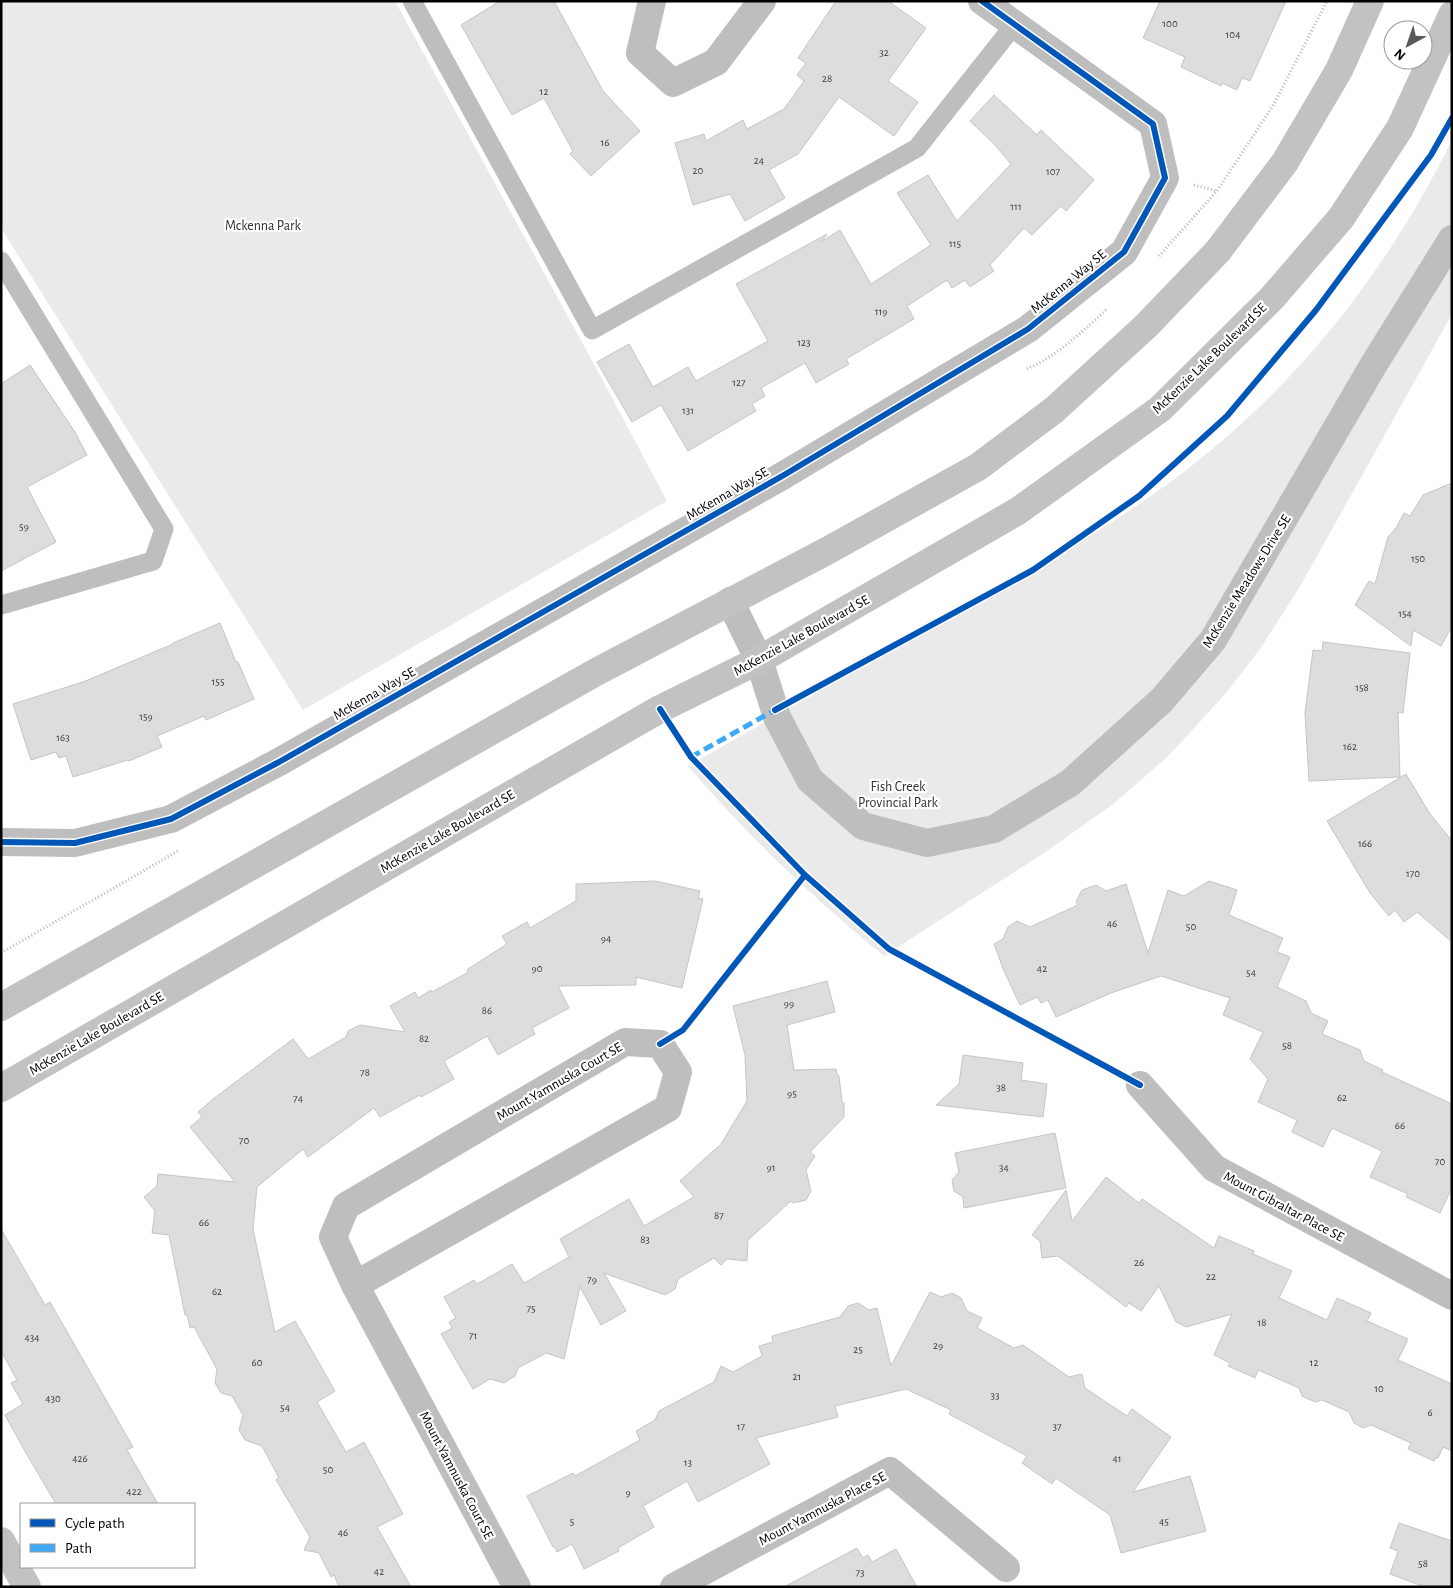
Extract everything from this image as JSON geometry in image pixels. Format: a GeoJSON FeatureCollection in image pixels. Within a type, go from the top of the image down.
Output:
{"type":"FeatureCollection","features":[{"type":"Feature","properties":{"kind":"main road"},"geometry":{"type":"LineString","coordinates":[[1,1007],[598,671],[825,552],[978,467],[1054,410],[1146,326],[1218,251],[1285,162],[1339,70],[1370,1]]}},
{"type":"Feature","properties":{"kind":"main road","name":"McKenzie Lake Boulevard SE"},"geometry":{"type":"LineString","coordinates":[[1,1088],[660,709],[759,660],[1018,511],[1160,409],[1272,298],[1341,218],[1400,128],[1452,15]]}},
{"type":"Feature","properties":{"kind":"main road"},"geometry":{"type":"LineString","coordinates":[[1,1541],[27,1587]]}},
{"type":"Feature","properties":{"kind":"street"},"geometry":{"type":"LineString","coordinates":[[652,1],[640,53],[673,83],[716,62],[762,1]]}},
{"type":"Feature","properties":{"kind":"street","name":"McKenna Way SE"},"geometry":{"type":"LineString","coordinates":[[1,842],[75,843],[171,819],[279,762],[784,475],[1028,329],[1124,252],[1164,178],[1153,124],[982,1]]}},
{"type":"Feature","properties":{"kind":"street","name":"McKenzie Meadows Drive SE"},"geometry":{"type":"LineString","coordinates":[[730,602],[759,660],[776,717],[810,780],[863,826],[927,843],[994,829],[1070,783],[1162,700],[1212,640],[1374,364],[1452,239]]}},
{"type":"Feature","properties":{"kind":"street","name":"Mount Yamnuska Court SE"},"geometry":{"type":"LineString","coordinates":[[355,1285],[668,1108],[678,1072],[660,1044],[625,1042],[346,1206],[333,1237],[355,1285],[517,1587]]}},
{"type":"Feature","properties":{"kind":"street","name":"Mount Gibraltar Place SE"},"geometry":{"type":"LineString","coordinates":[[1140,1085],[1214,1168],[1452,1296]]}},
{"type":"Feature","properties":{"kind":"street","name":"Mount Yamnuska Place SE"},"geometry":{"type":"LineString","coordinates":[[674,1587],[890,1471],[1006,1568]]}},
{"type":"Feature","properties":{"kind":"lane"},"geometry":{"type":"LineString","coordinates":[[412,1],[592,330],[917,148],[1016,24]]}},
{"type":"Feature","properties":{"kind":"lane"},"geometry":{"type":"LineString","coordinates":[[1,261],[164,529],[153,560],[1,605]]}},
{"type":"Feature","properties":{"kind":"green space","name":"Mckenna Park"},"geometry":{"type":"Polygon","coordinates":[[[1,1],[395,1],[667,501],[303,710],[1,228],[1,1]]]}},
{"type":"Feature","properties":{"kind":"green space","name":"Fish Creek Provincial Park"},"geometry":{"type":"Polygon","coordinates":[[[1452,140],[1452,314],[1301,585],[1260,649],[1226,693],[1187,736],[1165,759],[1112,805],[1047,851],[884,956],[781,865],[688,766],[1092,535],[1153,495],[1211,450],[1284,383],[1348,308],[1404,226],[1452,140]]]}},
{"type":"Feature","properties":{"kind":"building"},"geometry":{"type":"Polygon","coordinates":[[[500,1],[554,1],[603,91],[640,131],[591,176],[570,154],[573,151],[544,98],[512,115],[461,25],[500,1]]]}},
{"type":"Feature","properties":{"kind":"building"},"geometry":{"type":"Polygon","coordinates":[[[836,1],[888,1],[926,28],[888,81],[918,102],[894,136],[839,97],[798,154],[769,170],[785,198],[745,221],[730,194],[693,205],[675,143],[704,134],[706,141],[743,120],[747,129],[784,109],[804,81],[797,75],[806,63],[798,58],[836,1]]]}},
{"type":"Feature","properties":{"kind":"building"},"geometry":{"type":"Polygon","coordinates":[[[1160,1],[1286,1],[1250,81],[1242,78],[1237,90],[1222,83],[1221,86],[1181,67],[1185,57],[1143,38],[1160,1]]]}},
{"type":"Feature","properties":{"kind":"building"},"geometry":{"type":"Polygon","coordinates":[[[994,95],[1037,135],[1041,130],[1094,180],[1066,211],[1061,206],[1032,235],[1024,228],[990,265],[994,271],[970,287],[965,280],[952,288],[947,280],[907,306],[914,319],[846,359],[849,364],[816,383],[805,363],[761,388],[765,396],[752,404],[756,411],[688,451],[661,405],[632,422],[597,362],[629,344],[653,387],[688,367],[696,381],[768,341],[736,284],[827,234],[822,241],[840,230],[871,284],[931,245],[897,193],[928,175],[957,221],[1011,164],[995,145],[970,121],[994,95]]]}},
{"type":"Feature","properties":{"kind":"building"},"geometry":{"type":"Polygon","coordinates":[[[30,365],[75,432],[87,455],[27,487],[56,542],[1,571],[1,384],[30,365]]]}},
{"type":"Feature","properties":{"kind":"building"},"geometry":{"type":"Polygon","coordinates":[[[1452,483],[1452,626],[1441,646],[1413,630],[1411,646],[1355,605],[1369,581],[1375,584],[1388,537],[1396,528],[1404,513],[1410,516],[1423,495],[1452,483]]]}},
{"type":"Feature","properties":{"kind":"building"},"geometry":{"type":"Polygon","coordinates":[[[220,623],[254,699],[206,720],[204,716],[157,736],[162,747],[129,761],[73,777],[66,756],[59,758],[56,752],[31,760],[13,704],[83,682],[220,623]]]}},
{"type":"Feature","properties":{"kind":"building"},"geometry":{"type":"Polygon","coordinates":[[[1323,642],[1410,653],[1403,713],[1398,712],[1400,777],[1309,781],[1305,713],[1313,650],[1322,651],[1323,642]]]}},
{"type":"Feature","properties":{"kind":"building"},"geometry":{"type":"Polygon","coordinates":[[[1406,774],[1430,814],[1452,841],[1452,942],[1417,912],[1404,922],[1395,910],[1389,916],[1370,893],[1327,821],[1406,774]]]}},
{"type":"Feature","properties":{"kind":"building"},"geometry":{"type":"Polygon","coordinates":[[[655,881],[700,891],[698,898],[703,899],[682,988],[636,977],[636,985],[558,986],[569,1008],[532,1028],[535,1034],[498,1055],[487,1036],[444,1061],[454,1079],[380,1117],[374,1108],[308,1157],[303,1149],[257,1187],[253,1229],[275,1332],[295,1321],[335,1391],[317,1402],[346,1452],[364,1442],[403,1514],[377,1527],[411,1587],[339,1587],[334,1575],[331,1577],[319,1553],[304,1550],[310,1537],[276,1480],[279,1478],[262,1446],[245,1440],[239,1430],[243,1415],[232,1396],[221,1393],[215,1383],[217,1369],[194,1327],[190,1328],[187,1315],[185,1315],[169,1235],[152,1233],[155,1211],[144,1197],[157,1186],[158,1174],[235,1182],[190,1127],[202,1117],[198,1112],[213,1099],[293,1039],[308,1059],[346,1037],[348,1031],[360,1025],[405,1032],[390,1006],[415,992],[418,998],[431,990],[432,992],[467,973],[468,969],[507,944],[502,936],[527,922],[530,928],[576,901],[576,884],[655,881]]]}},
{"type":"Feature","properties":{"kind":"building"},"geometry":{"type":"Polygon","coordinates":[[[1209,881],[1237,890],[1229,915],[1283,938],[1277,952],[1290,957],[1277,987],[1306,1001],[1311,1013],[1328,1021],[1322,1034],[1360,1050],[1364,1061],[1383,1070],[1382,1072],[1452,1104],[1452,1188],[1440,1213],[1406,1197],[1408,1194],[1370,1177],[1382,1151],[1332,1128],[1323,1147],[1292,1132],[1297,1120],[1258,1102],[1268,1079],[1250,1059],[1263,1032],[1223,1015],[1230,998],[1161,976],[1111,993],[1056,1017],[1048,1000],[1041,1003],[1037,997],[1020,1005],[994,944],[1003,939],[1008,927],[1017,921],[1030,927],[1078,905],[1076,902],[1082,890],[1096,885],[1106,891],[1126,884],[1148,953],[1168,890],[1184,896],[1209,881]]]}},
{"type":"Feature","properties":{"kind":"building"},"geometry":{"type":"Polygon","coordinates":[[[827,981],[835,1012],[787,1025],[794,1070],[836,1069],[839,1076],[842,1102],[844,1103],[844,1117],[810,1152],[815,1156],[806,1170],[811,1191],[806,1200],[793,1203],[791,1201],[748,1240],[747,1261],[727,1259],[721,1265],[714,1258],[678,1279],[675,1289],[665,1295],[604,1273],[626,1311],[601,1325],[580,1287],[564,1359],[546,1353],[518,1368],[515,1376],[504,1383],[490,1379],[473,1389],[441,1334],[452,1328],[449,1322],[456,1318],[444,1297],[474,1280],[477,1284],[512,1264],[524,1283],[569,1257],[560,1239],[629,1199],[644,1226],[694,1197],[680,1181],[721,1144],[747,1101],[745,1055],[733,1006],[827,981]]]}},
{"type":"Feature","properties":{"kind":"building"},"geometry":{"type":"Polygon","coordinates":[[[963,1055],[1023,1063],[1021,1080],[1047,1084],[1043,1117],[936,1105],[959,1084],[963,1055]]]}},
{"type":"Feature","properties":{"kind":"building"},"geometry":{"type":"Polygon","coordinates":[[[1055,1133],[1066,1188],[964,1208],[963,1197],[954,1191],[952,1180],[959,1172],[955,1153],[1055,1133]]]}},
{"type":"Feature","properties":{"kind":"building"},"geometry":{"type":"Polygon","coordinates":[[[1106,1177],[1139,1203],[1142,1199],[1214,1248],[1219,1236],[1254,1251],[1253,1254],[1292,1271],[1279,1298],[1327,1320],[1337,1298],[1371,1313],[1367,1321],[1408,1339],[1398,1360],[1452,1384],[1452,1451],[1443,1447],[1438,1458],[1435,1458],[1434,1461],[1408,1449],[1411,1443],[1371,1425],[1363,1428],[1354,1423],[1349,1412],[1322,1400],[1315,1402],[1302,1396],[1299,1388],[1258,1370],[1255,1378],[1228,1366],[1230,1363],[1214,1355],[1232,1314],[1186,1327],[1176,1322],[1159,1286],[1141,1311],[1129,1303],[1126,1307],[1058,1256],[1042,1258],[1040,1241],[1032,1235],[1066,1190],[1072,1221],[1106,1177]]]}},
{"type":"Feature","properties":{"kind":"building"},"geometry":{"type":"Polygon","coordinates":[[[1,1229],[45,1305],[50,1302],[133,1447],[127,1450],[157,1503],[55,1503],[5,1415],[23,1404],[11,1383],[17,1380],[1,1351],[1,1229]]]}},
{"type":"Feature","properties":{"kind":"building"},"geometry":{"type":"Polygon","coordinates":[[[930,1292],[941,1297],[952,1293],[961,1298],[967,1311],[982,1318],[977,1328],[1014,1348],[1023,1345],[1069,1377],[1082,1374],[1085,1388],[1127,1416],[1132,1409],[1171,1437],[1133,1492],[1190,1476],[1206,1531],[1121,1553],[1110,1515],[1056,1478],[1052,1484],[1022,1463],[1027,1456],[949,1414],[951,1410],[906,1389],[835,1406],[838,1417],[756,1438],[770,1464],[698,1502],[687,1481],[643,1506],[654,1527],[618,1548],[619,1551],[584,1569],[572,1544],[557,1552],[553,1547],[527,1496],[573,1473],[575,1476],[640,1440],[636,1431],[655,1420],[659,1411],[714,1382],[721,1366],[733,1372],[762,1356],[759,1346],[773,1342],[772,1336],[840,1317],[848,1306],[858,1303],[869,1310],[877,1308],[891,1366],[930,1292]]]}},
{"type":"Feature","properties":{"kind":"building"},"geometry":{"type":"Polygon","coordinates":[[[1399,1523],[1452,1541],[1452,1587],[1425,1587],[1390,1574],[1398,1551],[1390,1548],[1399,1523]]]}},
{"type":"Feature","properties":{"kind":"building"},"geometry":{"type":"Polygon","coordinates":[[[857,1548],[863,1558],[868,1555],[872,1562],[896,1549],[917,1587],[784,1587],[857,1548]]]}},
{"type":"Feature","properties":{"kind":"marked path"},"geometry":{"type":"LineString","coordinates":[[691,757],[775,710]]}},
{"type":"Feature","properties":{"kind":"cycle path"},"geometry":{"type":"LineString","coordinates":[[1,842],[75,843],[171,819],[279,762],[784,475],[1028,329],[1124,252],[1165,178],[1153,124],[982,1]]}},
{"type":"Feature","properties":{"kind":"cycle path"},"geometry":{"type":"LineString","coordinates":[[775,710],[1033,570],[1139,496],[1227,416],[1316,310],[1431,155],[1452,118]]}},
{"type":"Feature","properties":{"kind":"cycle path"},"geometry":{"type":"LineString","coordinates":[[660,709],[691,757],[805,875],[889,949],[1140,1085]]}},
{"type":"Feature","properties":{"kind":"cycle path"},"geometry":{"type":"LineString","coordinates":[[660,1044],[683,1030],[805,875]]}}]}
